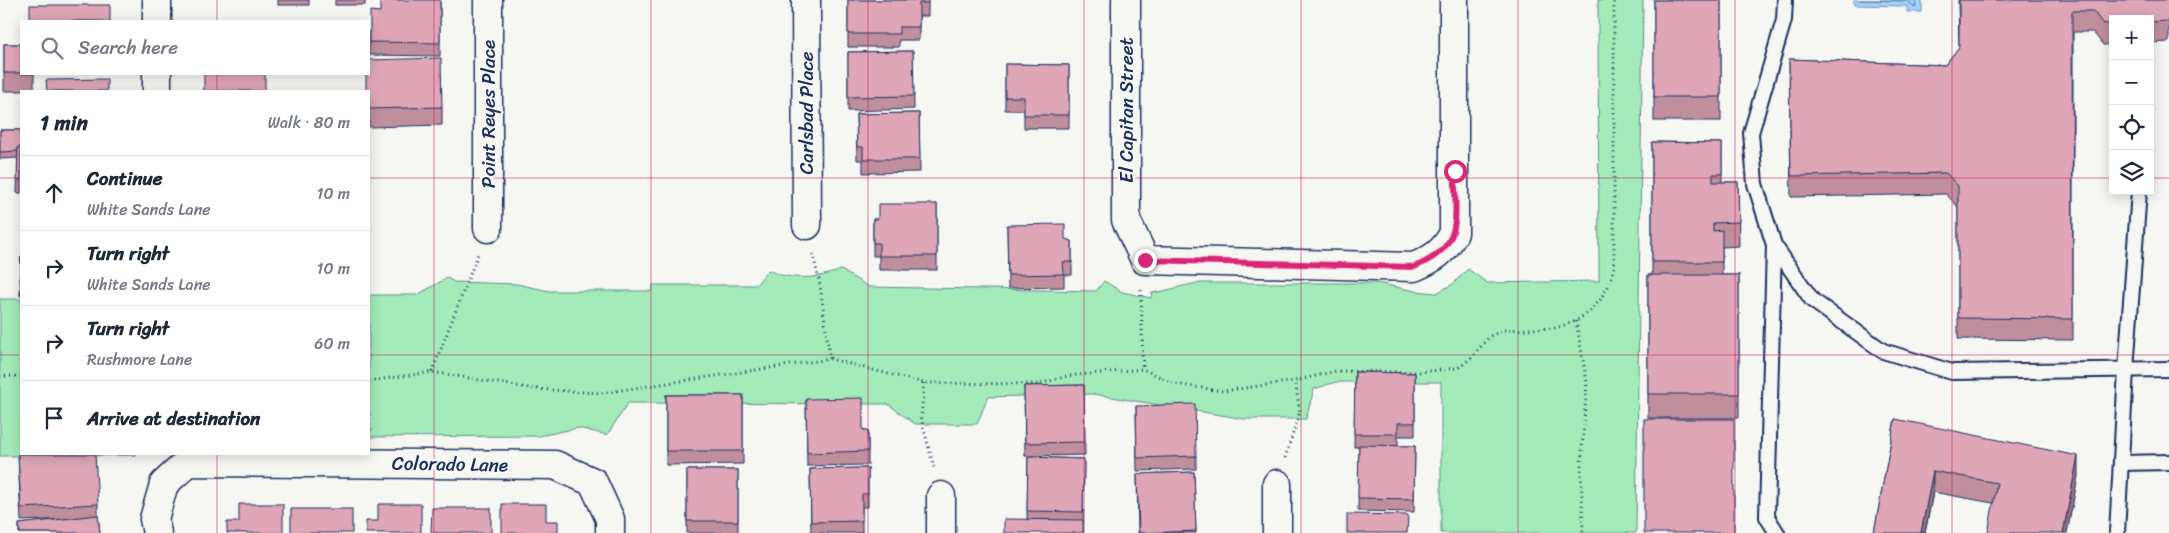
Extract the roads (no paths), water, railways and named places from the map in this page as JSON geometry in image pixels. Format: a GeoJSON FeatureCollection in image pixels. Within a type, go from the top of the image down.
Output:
{"type":"FeatureCollection","features":[{"type":"Feature","properties":{"kind":"street"},"geometry":{"type":"LineString","coordinates":[[157,0],[157,20]]}},
{"type":"Feature","properties":{"kind":"street","name":"Point Reyes Place"},"geometry":{"type":"LineString","coordinates":[[488,0],[488,228]]}},
{"type":"Feature","properties":{"kind":"street","name":"Carlsbad Place"},"geometry":{"type":"LineString","coordinates":[[806,0],[806,225]]}},
{"type":"Feature","properties":{"kind":"street","name":"El Capitan Street"},"geometry":{"type":"LineString","coordinates":[[1126,0],[1126,220],[1145,260],[1414,267],[1433,259],[1447,246],[1454,233],[1454,0]]}},
{"type":"Feature","properties":{"kind":"street"},"geometry":{"type":"LineString","coordinates":[[157,75],[157,90]]}},
{"type":"Feature","properties":{"kind":"street","name":"Colorado Lane"},"geometry":{"type":"LineString","coordinates":[[157,533],[154,519],[164,484],[188,462],[554,465],[594,482],[610,519],[610,533]]}},
{"type":"Feature","properties":{"kind":"street"},"geometry":{"type":"LineString","coordinates":[[1277,484],[1277,533]]}},
{"type":"Feature","properties":{"kind":"street"},"geometry":{"type":"LineString","coordinates":[[941,496],[941,533]]}},
{"type":"Feature","properties":{"kind":"lane"},"geometry":{"type":"LineString","coordinates":[[1785,0],[1784,20],[1751,133],[1755,184],[1774,245],[1812,300],[1883,351],[1952,372],[2169,369]]}},
{"type":"Feature","properties":{"kind":"lane"},"geometry":{"type":"LineString","coordinates":[[2117,533],[2139,195]]}},
{"type":"Feature","properties":{"kind":"lane"},"geometry":{"type":"LineString","coordinates":[[1774,245],[1767,517],[1777,533]]}},
{"type":"Feature","properties":{"kind":"lane"},"geometry":{"type":"LineString","coordinates":[[2121,463],[2169,462]]}},
{"type":"Feature","properties":{"kind":"water"},"geometry":{"type":"Polygon","coordinates":[[[1854,0],[1922,0],[1922,12],[1907,12],[1907,6],[1854,5],[1854,0]]]}}]}
